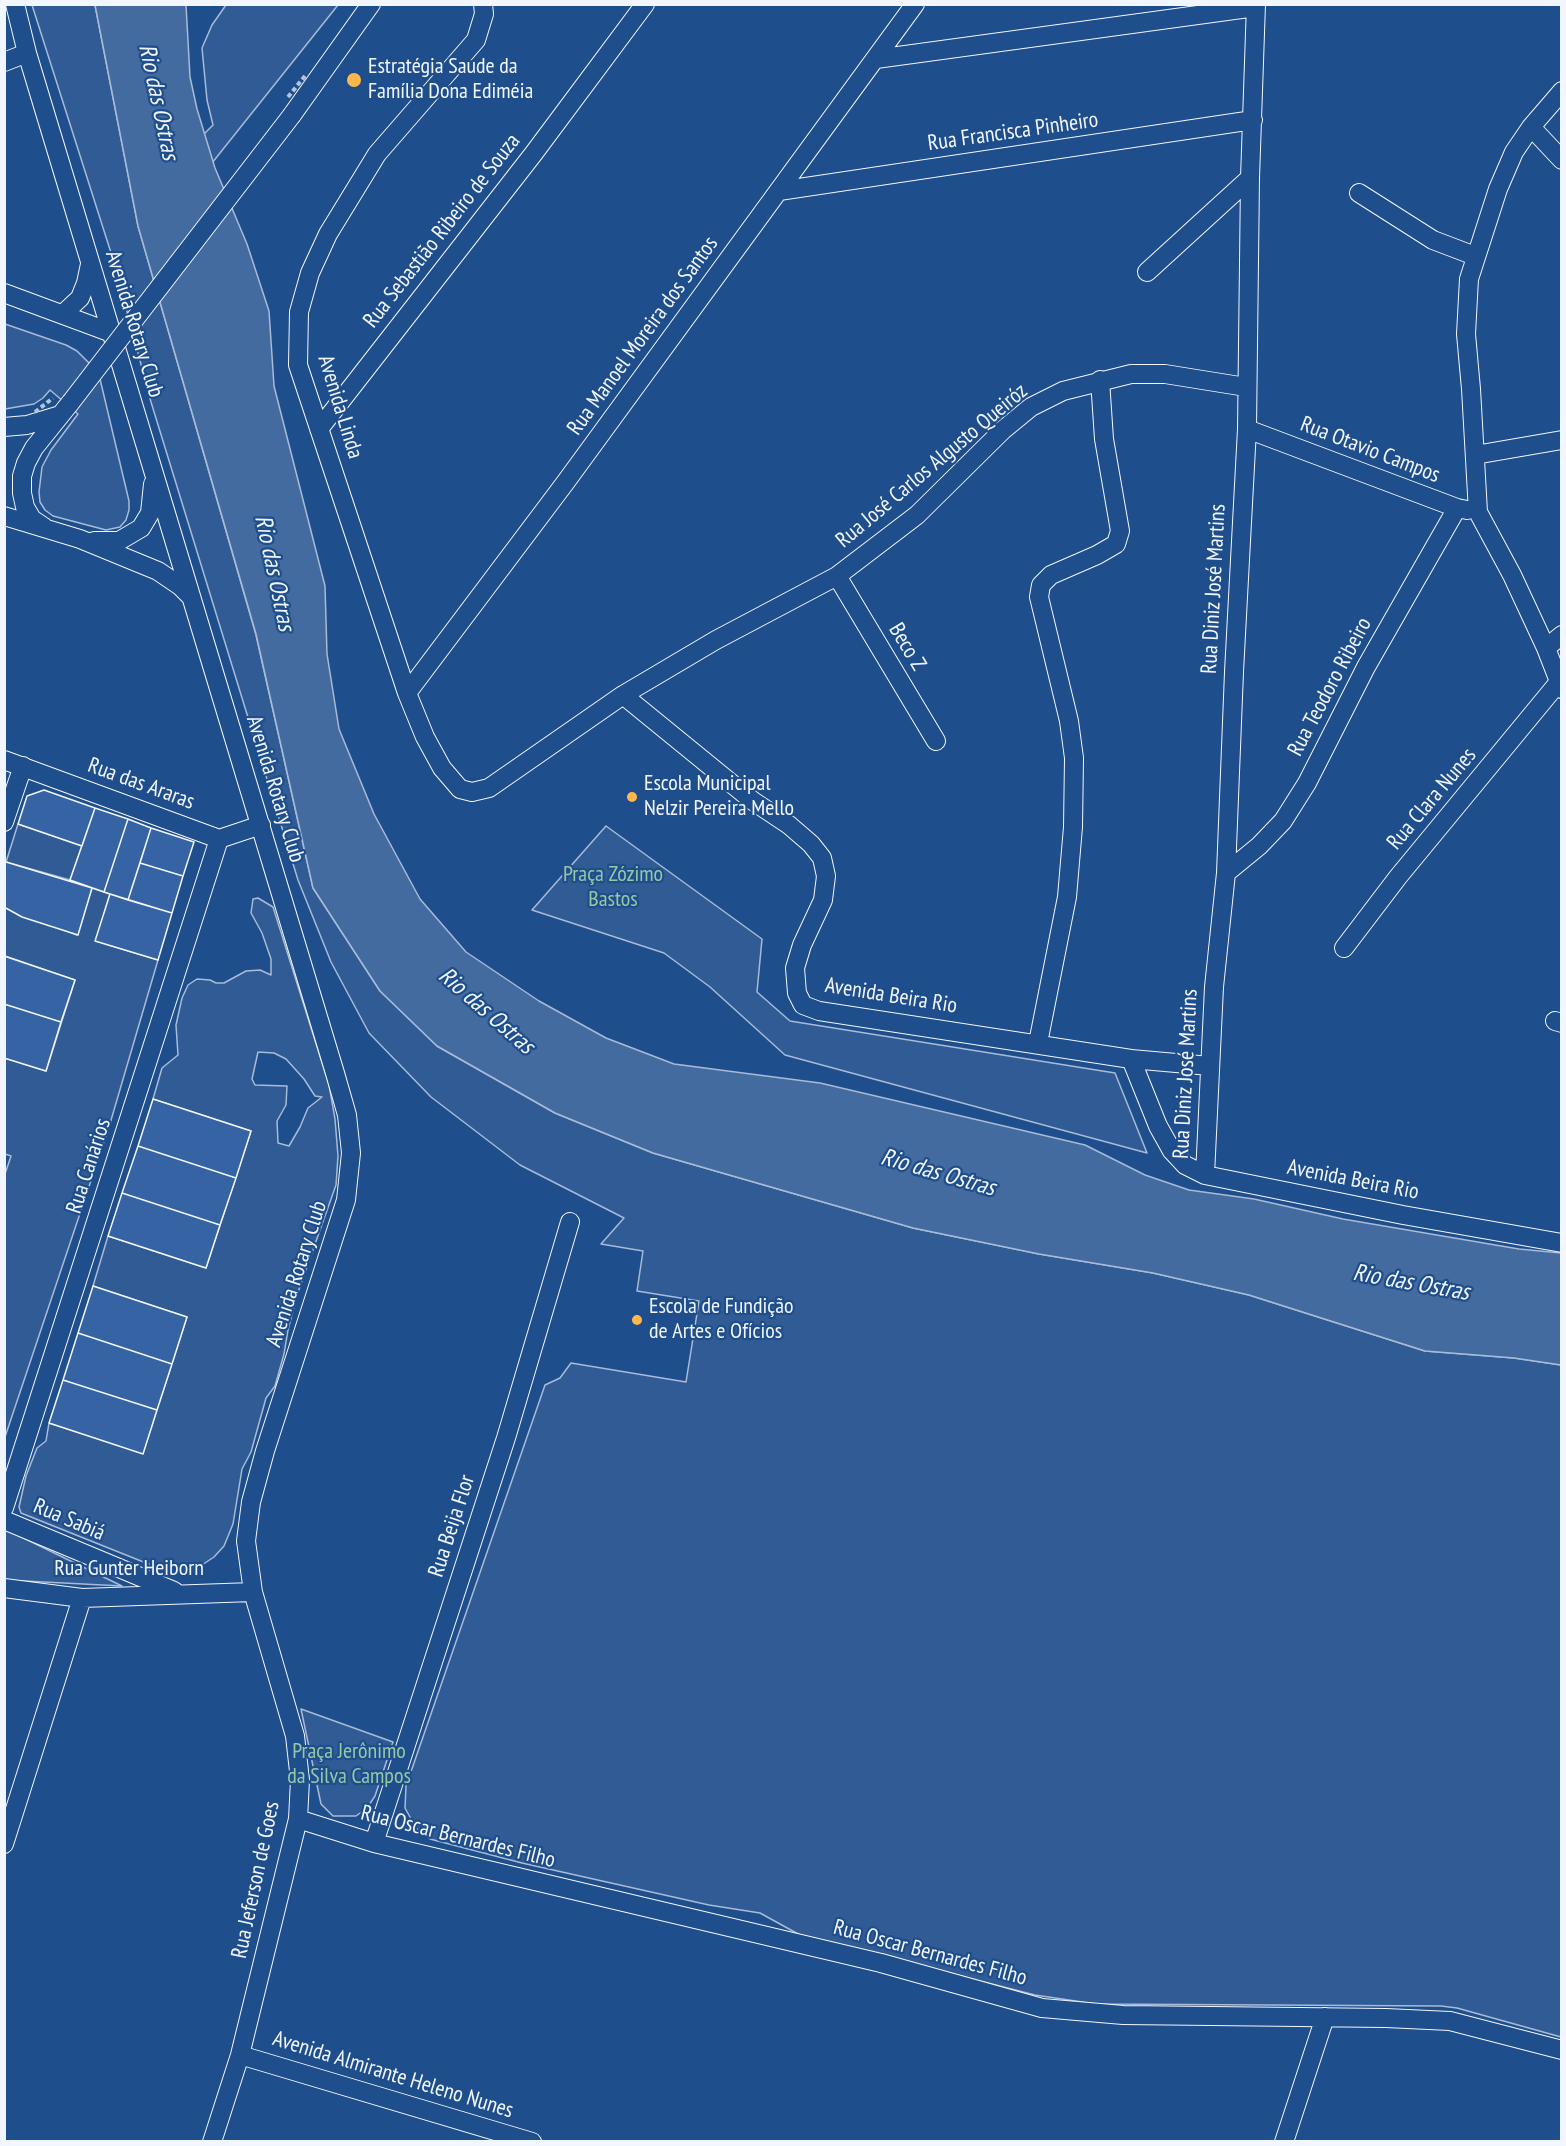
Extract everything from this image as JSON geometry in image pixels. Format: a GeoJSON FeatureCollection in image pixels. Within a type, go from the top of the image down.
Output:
{"type":"FeatureCollection","features":[{"type":"Feature","properties":{"kind":"street","name":"Avenida Rotary Club"},"geometry":{"type":"LineString","coordinates":[[15,4],[27,53],[347,1114],[351,1153],[346,1200],[250,1502],[246,1541],[254,1592]]}},
{"type":"Feature","properties":{"kind":"street"},"geometry":{"type":"LineString","coordinates":[[48,530],[32,519],[25,507],[22,493],[22,476],[34,447],[292,115],[371,4]]}},
{"type":"Feature","properties":{"kind":"street","name":"Avenida Linda"},"geometry":{"type":"LineString","coordinates":[[483,4],[484,14],[476,40],[377,154],[328,234],[310,273],[299,312],[298,365],[408,693],[425,737],[442,768],[460,789],[472,792],[489,788]]}},
{"type":"Feature","properties":{"kind":"street","name":"Rua Sebastião Ribeiro de Souza"},"geometry":{"type":"LineString","coordinates":[[320,429],[520,171],[645,4]]}},
{"type":"Feature","properties":{"kind":"street","name":"Rua Manoel Moreira dos Santos"},"geometry":{"type":"LineString","coordinates":[[408,693],[915,4]]}},
{"type":"Feature","properties":{"kind":"street"},"geometry":{"type":"LineString","coordinates":[[876,59],[1256,6]]}},
{"type":"Feature","properties":{"kind":"street","name":"Rua Diniz José Martins"},"geometry":{"type":"LineString","coordinates":[[1205,1175],[1214,987],[1226,873],[1247,429],[1250,178],[1256,6]]}},
{"type":"Feature","properties":{"kind":"street"},"geometry":{"type":"LineString","coordinates":[[4,62],[27,53]]}},
{"type":"Feature","properties":{"kind":"street"},"geometry":{"type":"LineString","coordinates":[[1560,686],[1546,648],[1512,575],[1478,512],[1466,334],[1469,279],[1498,189],[1514,152],[1531,127],[1562,91]]}},
{"type":"Feature","properties":{"kind":"street","name":"Rua Francisca Pinheiro"},"geometry":{"type":"LineString","coordinates":[[779,191],[1253,120]]}},
{"type":"Feature","properties":{"kind":"street"},"geometry":{"type":"LineString","coordinates":[[1531,127],[1562,160]]}},
{"type":"Feature","properties":{"kind":"street"},"geometry":{"type":"LineString","coordinates":[[1147,272],[1250,178]]}},
{"type":"Feature","properties":{"kind":"street"},"geometry":{"type":"LineString","coordinates":[[1359,193],[1433,240],[1475,256]]}},
{"type":"Feature","properties":{"kind":"street"},"geometry":{"type":"LineString","coordinates":[[64,314],[80,298],[87,283],[90,261]]}},
{"type":"Feature","properties":{"kind":"street"},"geometry":{"type":"LineString","coordinates":[[6,294],[112,333]]}},
{"type":"Feature","properties":{"kind":"street","name":"Rua José Carlos Algusto Queiróz"},"geometry":{"type":"LineString","coordinates":[[489,788],[623,694],[716,640],[837,576],[917,515],[1003,430],[1031,407],[1063,391],[1131,374],[1165,374],[1246,387]]}},
{"type":"Feature","properties":{"kind":"street"},"geometry":{"type":"LineString","coordinates":[[1038,1043],[1067,897],[1073,827],[1074,758],[1069,721],[1039,597],[1041,585],[1051,575],[1116,544],[1120,531],[1104,439],[1100,380]]}},
{"type":"Feature","properties":{"kind":"street"},"geometry":{"type":"LineString","coordinates":[[4,427],[27,425],[65,409]]}},
{"type":"Feature","properties":{"kind":"street","name":"Rua Otavio Campos"},"geometry":{"type":"LineString","coordinates":[[1247,429],[1457,508],[1478,512]]}},
{"type":"Feature","properties":{"kind":"street"},"geometry":{"type":"LineString","coordinates":[[1475,455],[1562,440]]}},
{"type":"Feature","properties":{"kind":"street"},"geometry":{"type":"LineString","coordinates":[[80,539],[119,541],[141,528],[150,513],[152,504],[153,483],[149,457]]}},
{"type":"Feature","properties":{"kind":"street","name":"Rua Teodoro Ribeiro"},"geometry":{"type":"LineString","coordinates":[[1226,873],[1259,846],[1283,821],[1307,783],[1366,667],[1457,508]]}},
{"type":"Feature","properties":{"kind":"street"},"geometry":{"type":"LineString","coordinates":[[4,516],[80,539],[165,575],[192,598]]}},
{"type":"Feature","properties":{"kind":"street","name":"Beco Z"},"geometry":{"type":"LineString","coordinates":[[837,576],[936,741]]}},
{"type":"Feature","properties":{"kind":"street"},"geometry":{"type":"LineString","coordinates":[[1546,648],[1562,635]]}},
{"type":"Feature","properties":{"kind":"street","name":"Rua Clara Nunes"},"geometry":{"type":"LineString","coordinates":[[1344,948],[1398,877],[1560,686]]}},
{"type":"Feature","properties":{"kind":"street","name":"Avenida Beira Rio"},"geometry":{"type":"LineString","coordinates":[[623,694],[753,801],[789,825],[811,844],[822,858],[826,876],[822,900],[802,945],[795,968],[797,993],[803,1005],[819,1011],[1131,1059],[1210,1066]]}},
{"type":"Feature","properties":{"kind":"street","name":"Rua das Araras"},"geometry":{"type":"LineString","coordinates":[[4,760],[219,839]]}},
{"type":"Feature","properties":{"kind":"street"},"geometry":{"type":"LineString","coordinates":[[4,822],[23,766]]}},
{"type":"Feature","properties":{"kind":"street"},"geometry":{"type":"LineString","coordinates":[[219,839],[261,825]]}},
{"type":"Feature","properties":{"kind":"street","name":"Rua Canários"},"geometry":{"type":"LineString","coordinates":[[4,1508],[219,839]]}},
{"type":"Feature","properties":{"kind":"street","name":"Avenida Beira Rio"},"geometry":{"type":"LineString","coordinates":[[1131,1059],[1158,1126],[1172,1151],[1185,1165],[1205,1175],[1562,1244]]}},
{"type":"Feature","properties":{"kind":"street","name":"Rua Beija Flor"},"geometry":{"type":"LineString","coordinates":[[374,1843],[506,1438],[570,1222]]}},
{"type":"Feature","properties":{"kind":"street","name":"Rua Sabiá"},"geometry":{"type":"LineString","coordinates":[[4,1520],[181,1593]]}},
{"type":"Feature","properties":{"kind":"street","name":"Rua Gunter Heiborn"},"geometry":{"type":"LineString","coordinates":[[4,1588],[82,1598],[254,1592]]}},
{"type":"Feature","properties":{"kind":"street","name":"Rua Jeferson de Goes"},"geometry":{"type":"LineString","coordinates":[[212,2142],[240,2055],[298,1819],[300,1780],[295,1736],[254,1592]]}},
{"type":"Feature","properties":{"kind":"street"},"geometry":{"type":"LineString","coordinates":[[4,1844],[82,1598]]}},
{"type":"Feature","properties":{"kind":"street","name":"Rua Oscar Bernardes Filho"},"geometry":{"type":"LineString","coordinates":[[298,1819],[374,1843],[881,1963],[1042,2008],[1123,2015],[1386,2018],[1450,2021],[1562,2050]]}},
{"type":"Feature","properties":{"kind":"street"},"geometry":{"type":"LineString","coordinates":[[1284,2142],[1325,2017]]}},
{"type":"Feature","properties":{"kind":"street","name":"Avenida Almirante Heleno Nunes"},"geometry":{"type":"LineString","coordinates":[[240,2055],[532,2142]]}},
{"type":"Feature","properties":{"kind":"shaded area"},"geometry":{"type":"Polygon","coordinates":[[[32,5],[95,5],[138,226],[256,635],[313,888],[380,991],[437,1046],[555,1113],[653,1153],[913,1228],[1039,1254],[1153,1273],[1249,1295],[1425,1351],[1514,1358],[1561,1365],[1561,2037],[1457,2008],[1441,2006],[1096,2004],[1035,1995],[800,1935],[760,1913],[709,1905],[522,1863],[430,1839],[416,1828],[405,1808],[406,1786],[545,1385],[560,1378],[571,1363],[686,1382],[699,1301],[637,1291],[643,1251],[601,1244],[624,1218],[520,1165],[431,1097],[369,1033],[331,962],[298,880],[151,402],[113,259],[32,5]]]}},
{"type":"Feature","properties":{"kind":"shaded area"},"geometry":{"type":"Polygon","coordinates":[[[226,5],[338,5],[212,163],[201,137],[213,125],[207,100],[202,48],[212,25],[226,5]]]}},
{"type":"Feature","properties":{"kind":"shaded area"},"geometry":{"type":"Polygon","coordinates":[[[5,324],[77,351],[91,365],[100,379],[129,501],[126,520],[120,527],[106,530],[53,516],[40,502],[42,467],[51,450],[78,414],[50,390],[34,404],[5,409],[5,324]]]}},
{"type":"Feature","properties":{"kind":"shaded area"},"geometry":{"type":"Polygon","coordinates":[[[18,824],[82,846],[70,880],[6,862],[18,824]]]}},
{"type":"Feature","properties":{"kind":"shaded area","name":"Praça Zózimo Bastos"},"geometry":{"type":"Polygon","coordinates":[[[606,826],[762,939],[757,992],[790,1021],[1115,1073],[1147,1153],[785,1055],[710,987],[664,953],[532,910],[606,826]]]}},
{"type":"Feature","properties":{"kind":"shaded area"},"geometry":{"type":"Polygon","coordinates":[[[92,888],[110,894],[96,941],[158,960],[109,1127],[5,1437],[4,1177],[11,1156],[5,1154],[5,1058],[46,1071],[75,980],[5,956],[4,907],[77,935],[92,888]]]}},
{"type":"Feature","properties":{"kind":"shaded area"},"geometry":{"type":"Polygon","coordinates":[[[258,898],[273,907],[329,1085],[338,1156],[336,1185],[297,1295],[275,1386],[266,1398],[251,1452],[242,1469],[233,1524],[224,1546],[202,1565],[180,1570],[161,1569],[21,1513],[19,1507],[26,1476],[37,1448],[46,1441],[49,1423],[143,1453],[187,1317],[93,1286],[108,1236],[206,1268],[251,1131],[153,1099],[162,1068],[178,1055],[176,1025],[182,998],[188,985],[197,979],[224,983],[246,971],[260,970],[271,975],[271,959],[262,933],[251,913],[253,899],[258,898]],[[258,1052],[252,1079],[255,1085],[287,1086],[286,1105],[277,1121],[278,1143],[289,1146],[308,1108],[322,1097],[315,1096],[304,1079],[286,1059],[274,1053],[258,1052]]]}},
{"type":"Feature","properties":{"kind":"shaded area"},"geometry":{"type":"Polygon","coordinates":[[[5,1529],[122,1586],[5,1580],[5,1529]]]}},
{"type":"Feature","properties":{"kind":"shaded area","name":"Praça Jerônimo da Silva Campos"},"geometry":{"type":"Polygon","coordinates":[[[301,1709],[393,1742],[375,1796],[367,1808],[356,1816],[333,1816],[321,1804],[301,1709]]]}},
{"type":"Feature","properties":{"kind":"water","name":"Rio das Ostras"},"geometry":{"type":"Polygon","coordinates":[[[95,5],[186,5],[190,77],[197,109],[215,168],[247,244],[269,311],[274,386],[325,586],[327,654],[339,729],[374,814],[420,899],[466,952],[539,1001],[606,1038],[674,1064],[820,1083],[1085,1145],[1145,1175],[1189,1190],[1254,1199],[1343,1219],[1519,1249],[1561,1253],[1561,1365],[1514,1358],[1425,1351],[1249,1295],[1153,1273],[1039,1254],[913,1228],[653,1153],[555,1113],[437,1046],[380,991],[313,888],[256,634],[138,226],[95,5]]]}},
{"type":"Feature","properties":{"kind":"building"},"geometry":{"type":"Polygon","coordinates":[[[44,790],[95,808],[82,846],[18,824],[27,796],[44,790]]]}},
{"type":"Feature","properties":{"kind":"building"},"geometry":{"type":"Polygon","coordinates":[[[95,808],[128,819],[104,892],[70,880],[95,808]]]}},
{"type":"Feature","properties":{"kind":"building"},"geometry":{"type":"Polygon","coordinates":[[[128,819],[151,828],[128,900],[104,892],[128,819]]]}},
{"type":"Feature","properties":{"kind":"building"},"geometry":{"type":"Polygon","coordinates":[[[151,828],[194,842],[183,876],[140,863],[151,828]]]}},
{"type":"Feature","properties":{"kind":"building"},"geometry":{"type":"Polygon","coordinates":[[[6,862],[92,888],[78,935],[22,917],[4,907],[4,864],[6,862]]]}},
{"type":"Feature","properties":{"kind":"building"},"geometry":{"type":"Polygon","coordinates":[[[140,863],[183,876],[172,913],[128,900],[140,863]]]}},
{"type":"Feature","properties":{"kind":"building"},"geometry":{"type":"Polygon","coordinates":[[[110,894],[172,913],[158,960],[95,941],[110,894]]]}},
{"type":"Feature","properties":{"kind":"building"},"geometry":{"type":"Polygon","coordinates":[[[4,956],[75,980],[61,1022],[4,1004],[4,956]]]}},
{"type":"Feature","properties":{"kind":"building"},"geometry":{"type":"Polygon","coordinates":[[[4,1004],[61,1022],[46,1071],[4,1058],[4,1004]]]}},
{"type":"Feature","properties":{"kind":"building"},"geometry":{"type":"Polygon","coordinates":[[[153,1099],[251,1131],[236,1178],[138,1146],[153,1099]]]}},
{"type":"Feature","properties":{"kind":"building"},"geometry":{"type":"Polygon","coordinates":[[[138,1146],[236,1178],[220,1225],[122,1193],[138,1146]]]}},
{"type":"Feature","properties":{"kind":"building"},"geometry":{"type":"Polygon","coordinates":[[[122,1193],[220,1225],[206,1268],[108,1236],[122,1193]]]}},
{"type":"Feature","properties":{"kind":"building"},"geometry":{"type":"Polygon","coordinates":[[[93,1286],[187,1317],[172,1364],[78,1333],[93,1286]]]}},
{"type":"Feature","properties":{"kind":"building"},"geometry":{"type":"Polygon","coordinates":[[[78,1333],[172,1364],[157,1410],[63,1380],[78,1333]]]}},
{"type":"Feature","properties":{"kind":"building"},"geometry":{"type":"Polygon","coordinates":[[[63,1380],[157,1410],[143,1454],[49,1423],[63,1380]]]}},
{"type":"Feature","properties":{"kind":"place","name":"Estratégia Saude da Família Dona Ediméia"},"geometry":{"type":"Point","coordinates":[354,80]}},
{"type":"Feature","properties":{"kind":"place","name":"Escola Municipal Nelzir Pereira Mello"},"geometry":{"type":"Point","coordinates":[632,797]}},
{"type":"Feature","properties":{"kind":"place","name":"Escola de Fundição de Artes e Ofícios"},"geometry":{"type":"Point","coordinates":[637,1320]}}]}
